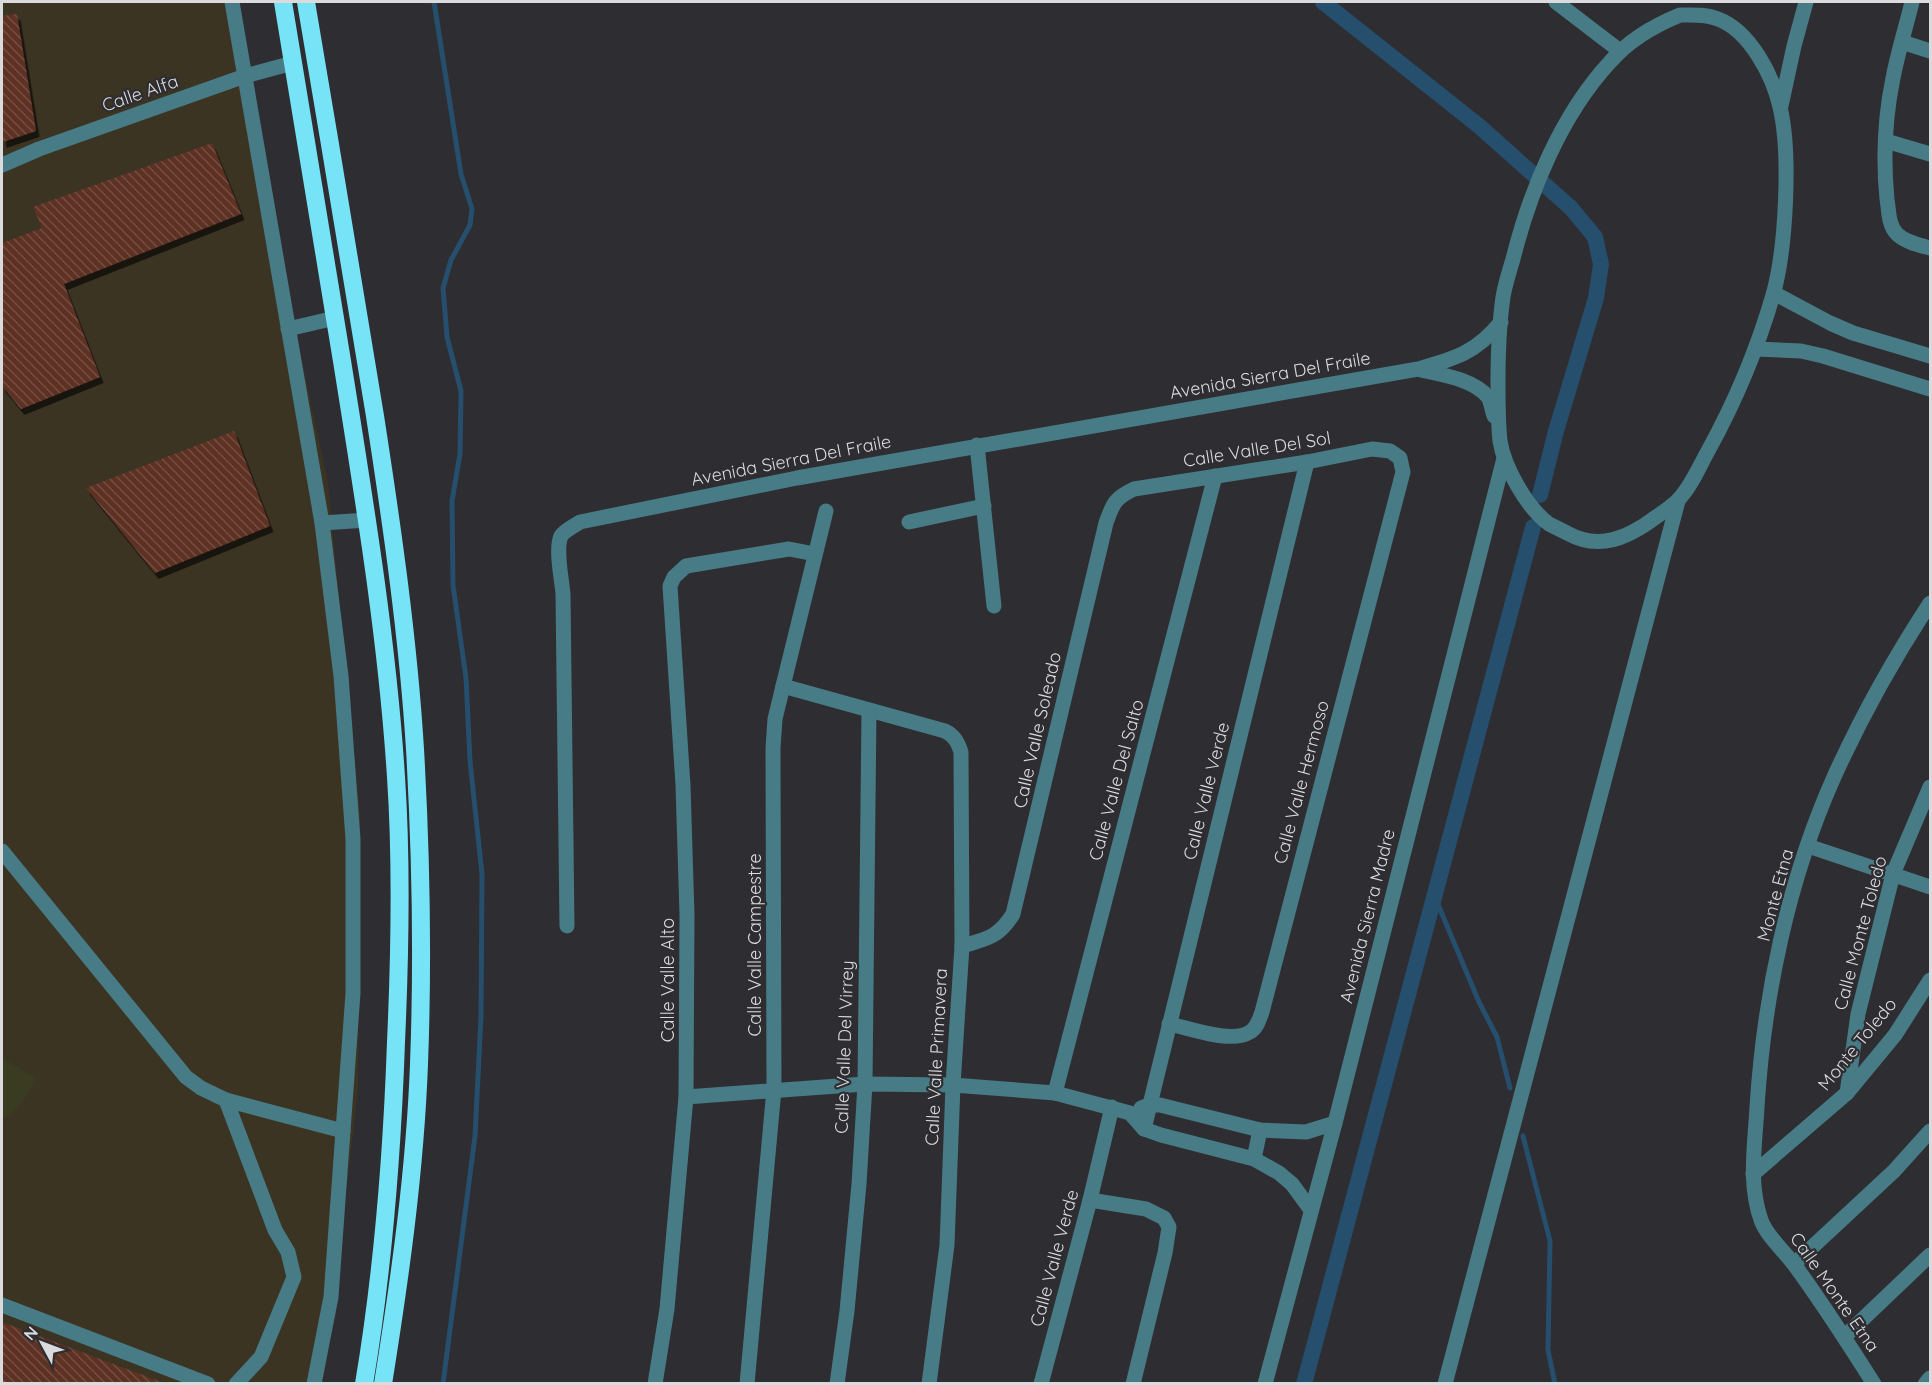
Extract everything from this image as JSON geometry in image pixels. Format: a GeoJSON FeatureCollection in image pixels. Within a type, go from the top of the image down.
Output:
{"type":"FeatureCollection","features":[{"type":"Feature","properties":{"kind":"highway"},"geometry":{"type":"LineString","coordinates":[[283,2],[368,520],[383,626],[396,777],[399,929],[393,1129],[383,1239],[364,1383]]}},
{"type":"Feature","properties":{"kind":"highway"},"geometry":{"type":"LineString","coordinates":[[306,2],[391,524],[404,617],[415,747],[421,913],[419,1068],[407,1218],[383,1383]]}},
{"type":"Feature","properties":{"kind":"street"},"geometry":{"type":"LineString","coordinates":[[232,2],[322,523],[341,676],[353,839],[352,993],[343,1131],[331,1297],[314,1383]]}},
{"type":"Feature","properties":{"kind":"street"},"geometry":{"type":"LineString","coordinates":[[1556,2],[1620,51]]}},
{"type":"Feature","properties":{"kind":"street"},"geometry":{"type":"LineString","coordinates":[[1781,109],[1806,2]]}},
{"type":"Feature","properties":{"kind":"street"},"geometry":{"type":"LineString","coordinates":[[1912,2],[1893,76],[1886,141],[1887,192],[1890,222],[1895,233],[1906,240],[1930,248]]}},
{"type":"Feature","properties":{"kind":"street"},"geometry":{"type":"LineString","coordinates":[[1445,1383],[1678,501],[1717,434],[1737,394],[1774,293],[1781,253],[1785,190],[1784,136],[1781,109],[1774,84],[1746,39],[1721,20],[1681,8],[1620,51],[1590,87],[1553,147],[1524,218],[1503,295],[1498,354],[1500,442],[1504,458],[1526,497],[1548,523],[1574,537],[1594,543],[1613,541],[1640,529],[1678,501]]}},
{"type":"Feature","properties":{"kind":"street"},"geometry":{"type":"LineString","coordinates":[[1902,42],[1930,51]]}},
{"type":"Feature","properties":{"kind":"street","name":"Calle Alfa"},"geometry":{"type":"LineString","coordinates":[[2,165],[39,149],[245,76],[293,63]]}},
{"type":"Feature","properties":{"kind":"street"},"geometry":{"type":"LineString","coordinates":[[1886,141],[1930,154]]}},
{"type":"Feature","properties":{"kind":"street"},"geometry":{"type":"LineString","coordinates":[[1774,293],[1853,333],[1930,356]]}},
{"type":"Feature","properties":{"kind":"street"},"geometry":{"type":"LineString","coordinates":[[288,329],[335,318]]}},
{"type":"Feature","properties":{"kind":"street","name":"Avenida Sierra Del Fraile"},"geometry":{"type":"LineString","coordinates":[[567,926],[563,594],[559,552],[560,539],[563,534],[580,522],[797,478],[977,445],[1418,369],[1454,359],[1468,352],[1489,337],[1501,322]]}},
{"type":"Feature","properties":{"kind":"street"},"geometry":{"type":"LineString","coordinates":[[1755,349],[1801,351],[1823,356],[1930,390]]}},
{"type":"Feature","properties":{"kind":"street","name":"Avenida Sierra Del Fraile"},"geometry":{"type":"LineString","coordinates":[[1418,369],[1461,381],[1479,390],[1489,399],[1500,442]]}},
{"type":"Feature","properties":{"kind":"street"},"geometry":{"type":"LineString","coordinates":[[977,445],[994,606]]}},
{"type":"Feature","properties":{"kind":"street","name":"Calle Valle Del Sol"},"geometry":{"type":"LineString","coordinates":[[1119,496],[1134,489],[1307,462],[1372,449],[1390,451],[1400,458]]}},
{"type":"Feature","properties":{"kind":"street","name":"Calle Valle Hermoso"},"geometry":{"type":"LineString","coordinates":[[1169,1024],[1232,1038],[1248,1034],[1256,1027],[1262,1012],[1403,472],[1400,458]]}},
{"type":"Feature","properties":{"kind":"street","name":"Avenida Sierra Madre"},"geometry":{"type":"LineString","coordinates":[[1264,1383],[1335,1123],[1504,458]]}},
{"type":"Feature","properties":{"kind":"street","name":"Calle Valle Verde"},"geometry":{"type":"LineString","coordinates":[[1144,1129],[1307,462]]}},
{"type":"Feature","properties":{"kind":"street","name":"Calle Valle Del Salto"},"geometry":{"type":"LineString","coordinates":[[1054,1093],[1215,476]]}},
{"type":"Feature","properties":{"kind":"street","name":"Calle Valle Soleado"},"geometry":{"type":"LineString","coordinates":[[962,946],[992,937],[1005,928],[1013,914],[1106,523],[1119,496]]}},
{"type":"Feature","properties":{"kind":"street"},"geometry":{"type":"LineString","coordinates":[[909,522],[984,506]]}},
{"type":"Feature","properties":{"kind":"street","name":"Calle Valle Campestre"},"geometry":{"type":"LineString","coordinates":[[747,1383],[774,1089],[773,748],[783,686],[826,511]]}},
{"type":"Feature","properties":{"kind":"street"},"geometry":{"type":"LineString","coordinates":[[322,523],[368,520]]}},
{"type":"Feature","properties":{"kind":"street","name":"Calle Valle Alto"},"geometry":{"type":"LineString","coordinates":[[655,1383],[667,1309],[686,1097],[687,915],[683,785],[669,594],[674,577],[686,566],[789,549],[815,554]]}},
{"type":"Feature","properties":{"kind":"street","name":"Monte Etna"},"geometry":{"type":"LineString","coordinates":[[1762,1223],[1754,1194],[1753,1174],[1766,1020],[1788,911],[1808,846],[1833,779],[1863,715],[1930,603]]}},
{"type":"Feature","properties":{"kind":"street"},"geometry":{"type":"LineString","coordinates":[[783,686],[868,710]]}},
{"type":"Feature","properties":{"kind":"street","name":"Calle Valle Primavera"},"geometry":{"type":"LineString","coordinates":[[868,710],[951,734],[958,742],[961,752],[962,946],[953,1085],[947,1245],[928,1383]]}},
{"type":"Feature","properties":{"kind":"street","name":"Calle Valle Del Virrey"},"geometry":{"type":"LineString","coordinates":[[837,1383],[847,1311],[858,1196],[865,1084],[868,710]]}},
{"type":"Feature","properties":{"kind":"street","name":"Calle Monte Toledo"},"geometry":{"type":"LineString","coordinates":[[1847,1093],[1858,1014],[1893,874],[1930,787]]}},
{"type":"Feature","properties":{"kind":"street"},"geometry":{"type":"LineString","coordinates":[[1808,846],[1930,887]]}},
{"type":"Feature","properties":{"kind":"street"},"geometry":{"type":"LineString","coordinates":[[2,851],[186,1077],[201,1088],[226,1100],[343,1131]]}},
{"type":"Feature","properties":{"kind":"street","name":"Monte Toledo"},"geometry":{"type":"LineString","coordinates":[[1753,1174],[1847,1093],[1895,1035],[1930,980]]}},
{"type":"Feature","properties":{"kind":"street"},"geometry":{"type":"LineString","coordinates":[[686,1097],[865,1084],[953,1085],[1054,1093],[1130,1113],[1144,1129],[1254,1159],[1280,1173],[1292,1184],[1311,1210]]}},
{"type":"Feature","properties":{"kind":"street"},"geometry":{"type":"LineString","coordinates":[[226,1100],[275,1230],[290,1258],[294,1277],[261,1357],[236,1383]]}},
{"type":"Feature","properties":{"kind":"street"},"geometry":{"type":"LineString","coordinates":[[1130,1113],[1149,1105],[1160,1105],[1260,1130],[1306,1132],[1335,1123]]}},
{"type":"Feature","properties":{"kind":"street","name":"Calle Valle Verde"},"geometry":{"type":"LineString","coordinates":[[1041,1383],[1090,1200],[1112,1107]]}},
{"type":"Feature","properties":{"kind":"street"},"geometry":{"type":"LineString","coordinates":[[1254,1159],[1260,1130]]}},
{"type":"Feature","properties":{"kind":"street"},"geometry":{"type":"LineString","coordinates":[[1794,1264],[1894,1171],[1930,1131]]}},
{"type":"Feature","properties":{"kind":"street"},"geometry":{"type":"LineString","coordinates":[[1090,1200],[1146,1209],[1164,1218],[1169,1227],[1165,1253],[1133,1383]]}},
{"type":"Feature","properties":{"kind":"street","name":"Calle Monte Etna"},"geometry":{"type":"LineString","coordinates":[[1762,1223],[1794,1264],[1874,1383]]}},
{"type":"Feature","properties":{"kind":"street"},"geometry":{"type":"LineString","coordinates":[[1844,1337],[1930,1255]]}},
{"type":"Feature","properties":{"kind":"street"},"geometry":{"type":"LineString","coordinates":[[2,1305],[208,1383]]}},
{"type":"Feature","properties":{"kind":"street"},"geometry":{"type":"LineString","coordinates":[[1925,1383],[1930,1378]]}},
{"type":"Feature","properties":{"kind":"shaded area"},"geometry":{"type":"Polygon","coordinates":[[[2,2],[225,2],[328,483],[360,814],[358,1090],[327,1359],[322,1383],[2,1384],[2,2]]]}},
{"type":"Feature","properties":{"kind":"green space"},"geometry":{"type":"Polygon","coordinates":[[[2,1058],[35,1078],[24,1099],[8,1117],[2,1117],[2,1058]]]}},
{"type":"Feature","properties":{"kind":"building"},"geometry":{"type":"Polygon","coordinates":[[[17,14],[36,131],[3,142],[2,16],[17,14]]]}},
{"type":"Feature","properties":{"kind":"building"},"geometry":{"type":"Polygon","coordinates":[[[212,143],[241,214],[64,284],[100,377],[21,409],[2,386],[2,243],[42,228],[33,207],[212,143]]]}},
{"type":"Feature","properties":{"kind":"building"},"geometry":{"type":"Polygon","coordinates":[[[234,431],[270,526],[155,573],[86,488],[234,431]]]}},
{"type":"Feature","properties":{"kind":"building"},"geometry":{"type":"Polygon","coordinates":[[[2,1322],[161,1382],[161,1383],[2,1383],[2,1322]]]}},
{"type":"Feature","properties":{"kind":"waterway"},"geometry":{"type":"LineString","coordinates":[[434,2],[461,174],[472,209],[470,225],[451,260],[443,288],[447,337],[461,391],[460,454],[452,501],[453,585],[466,678],[470,761],[482,874],[481,1017],[475,1136],[443,1384]]}},
{"type":"Feature","properties":{"kind":"waterway"},"geometry":{"type":"LineString","coordinates":[[1323,2],[1479,126],[1571,208],[1595,237],[1601,264],[1596,298],[1556,431],[1540,495]]}},
{"type":"Feature","properties":{"kind":"waterway"},"geometry":{"type":"LineString","coordinates":[[1304,1384],[1533,527]]}},
{"type":"Feature","properties":{"kind":"waterway"},"geometry":{"type":"LineString","coordinates":[[1434,895],[1479,1002],[1497,1037],[1510,1088]]}},
{"type":"Feature","properties":{"kind":"waterway"},"geometry":{"type":"LineString","coordinates":[[1523,1136],[1550,1241],[1548,1350],[1555,1384]]}}]}
